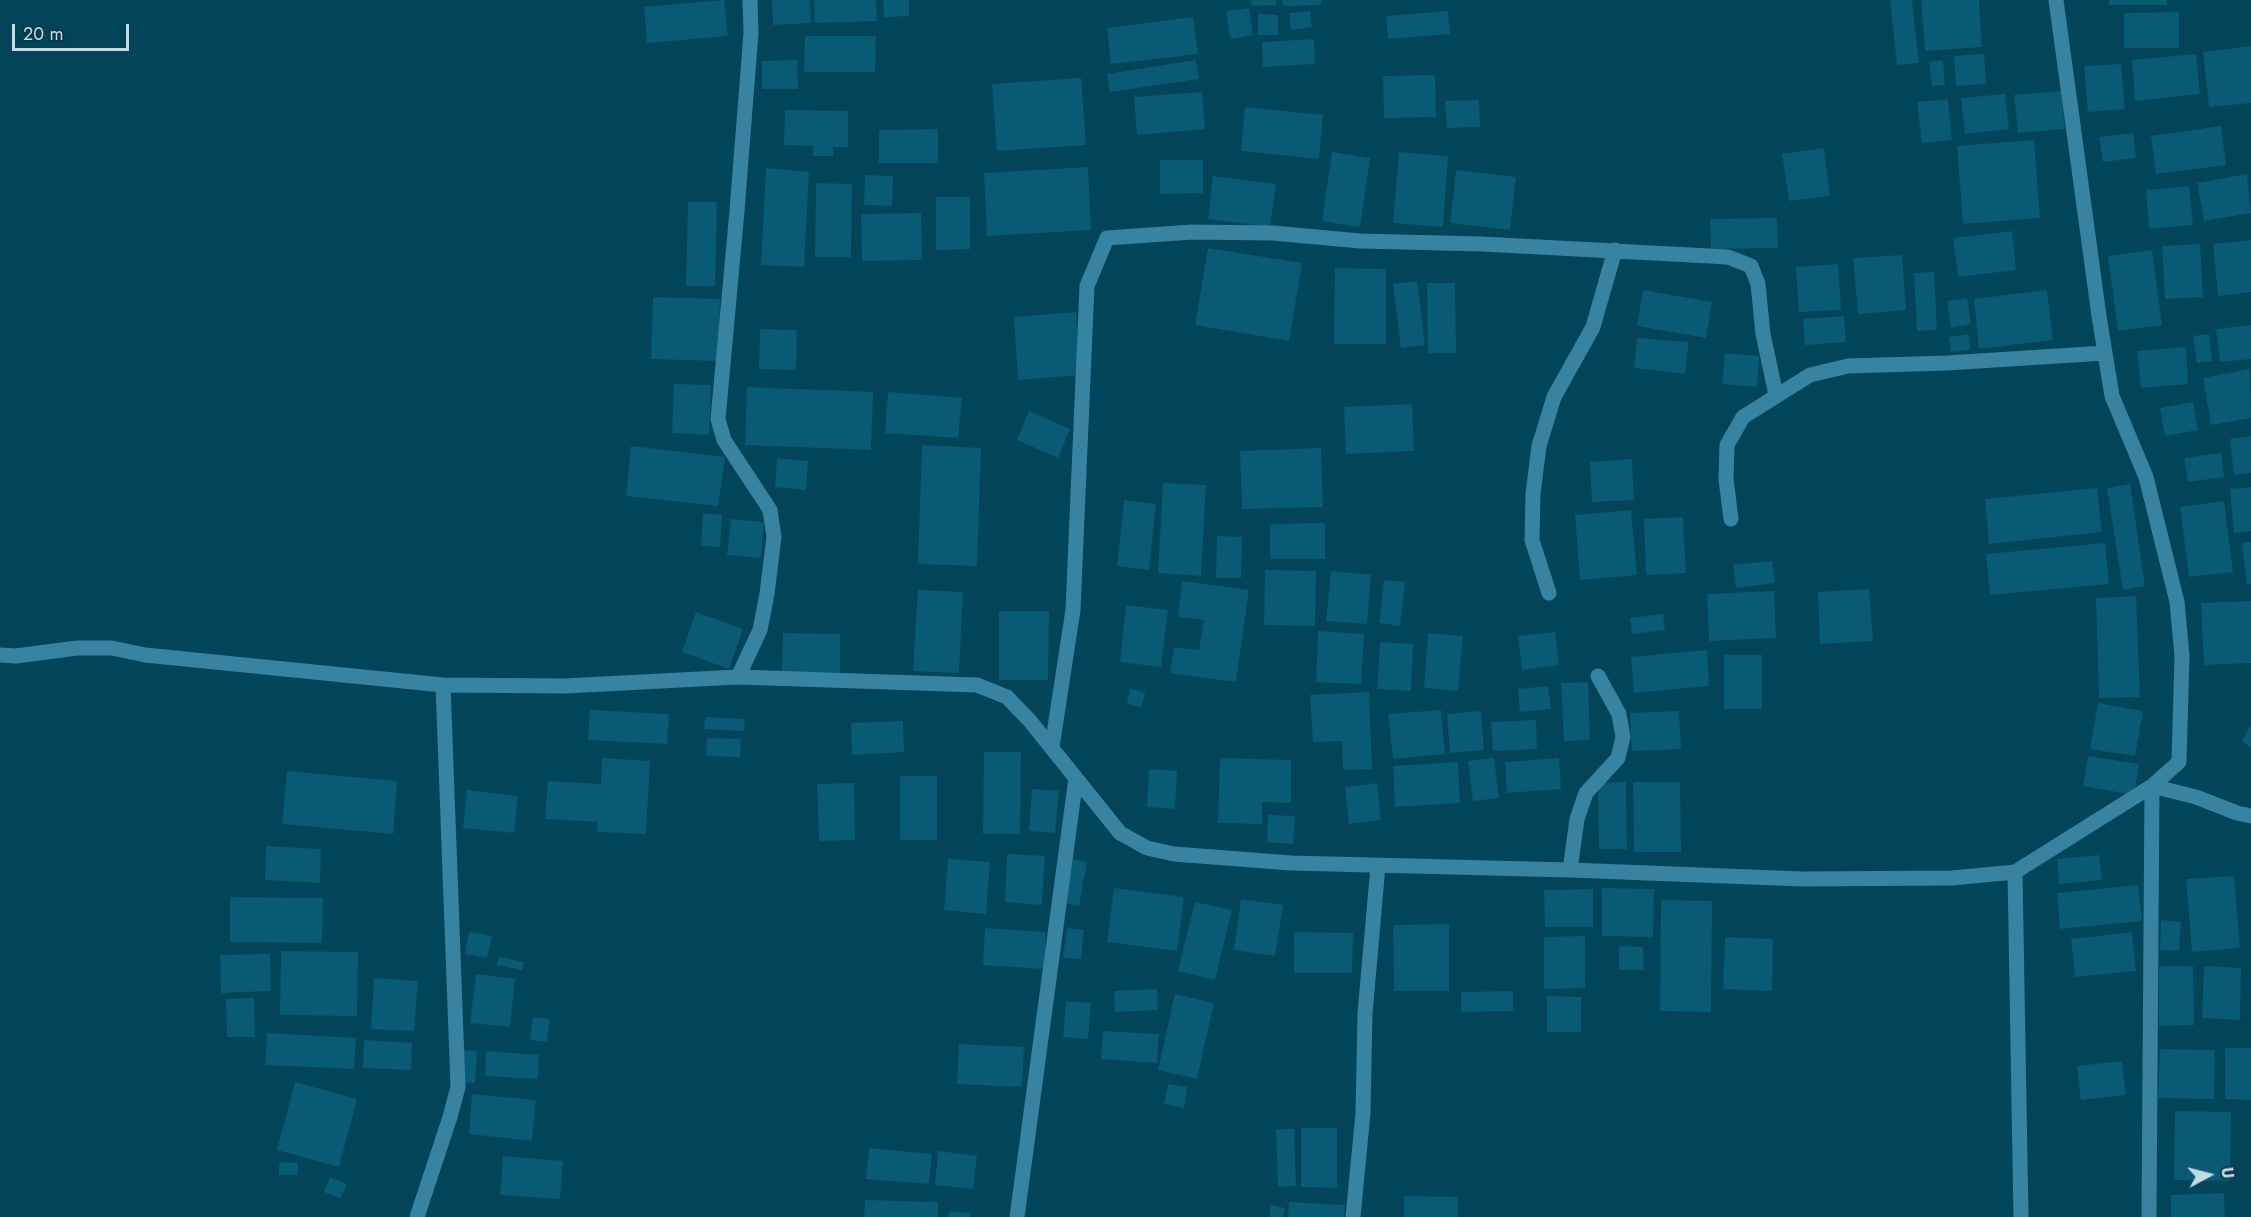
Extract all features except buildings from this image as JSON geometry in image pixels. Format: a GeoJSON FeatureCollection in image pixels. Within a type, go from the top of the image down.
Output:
{"type":"FeatureCollection","features":[{"type":"Feature","properties":{"kind":"street"},"geometry":{"type":"LineString","coordinates":[[738,677],[760,630],[768,594],[774,537],[770,510],[724,440],[718,418],[751,33],[750,0]]}},
{"type":"Feature","properties":{"kind":"street"},"geometry":{"type":"LineString","coordinates":[[0,655],[16,656],[77,648],[112,648],[145,655],[443,685],[565,686],[738,677],[977,685],[1007,698],[1030,721],[1120,833],[1147,849],[1174,854],[1291,863],[1803,879],[1952,878],[2015,872],[2152,786],[2180,762],[2182,656],[2177,603],[2168,558],[2146,477],[2112,396],[2104,353],[2056,0]]}},
{"type":"Feature","properties":{"kind":"street"},"geometry":{"type":"LineString","coordinates":[[1052,747],[1073,610],[1087,286],[1107,238],[1192,232],[1273,233],[1360,241],[1482,243],[1728,257],[1751,266],[1758,284],[1763,334],[1776,395]]}},
{"type":"Feature","properties":{"kind":"street"},"geometry":{"type":"LineString","coordinates":[[1549,593],[1532,540],[1533,495],[1539,446],[1554,397],[1593,327],[1615,250]]}},
{"type":"Feature","properties":{"kind":"street"},"geometry":{"type":"LineString","coordinates":[[1731,519],[1726,479],[1727,445],[1743,417],[1810,375],[1848,366],[1947,363],[2104,353]]}},
{"type":"Feature","properties":{"kind":"street"},"geometry":{"type":"LineString","coordinates":[[1570,870],[1577,819],[1586,793],[1618,758],[1623,737],[1619,714],[1599,676]]}},
{"type":"Feature","properties":{"kind":"street"},"geometry":{"type":"LineString","coordinates":[[417,1217],[458,1087],[443,685]]}},
{"type":"Feature","properties":{"kind":"street"},"geometry":{"type":"LineString","coordinates":[[1017,1217],[1076,778]]}},
{"type":"Feature","properties":{"kind":"street"},"geometry":{"type":"LineString","coordinates":[[2152,786],[2196,797],[2251,816]]}},
{"type":"Feature","properties":{"kind":"street"},"geometry":{"type":"LineString","coordinates":[[2149,1217],[2152,786]]}},
{"type":"Feature","properties":{"kind":"street"},"geometry":{"type":"LineString","coordinates":[[1353,1217],[1363,1113],[1365,1013],[1378,866]]}},
{"type":"Feature","properties":{"kind":"street"},"geometry":{"type":"LineString","coordinates":[[2015,872],[2021,1217]]}}]}
